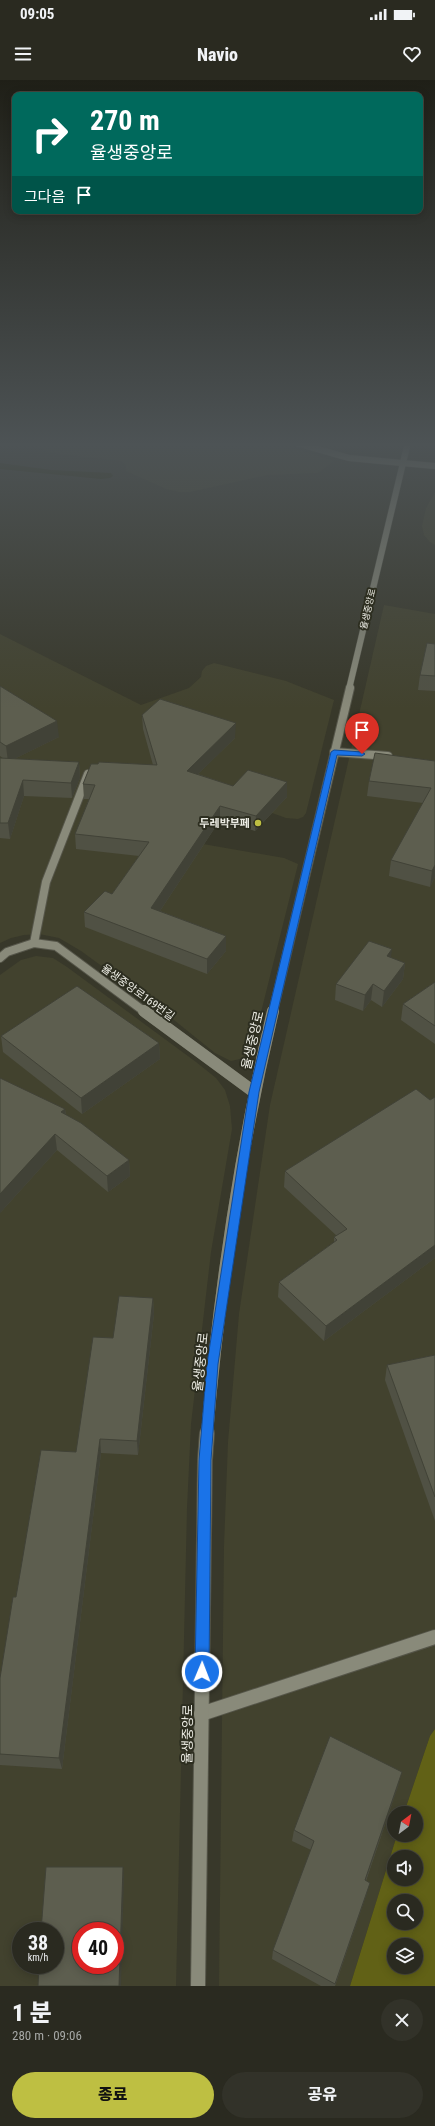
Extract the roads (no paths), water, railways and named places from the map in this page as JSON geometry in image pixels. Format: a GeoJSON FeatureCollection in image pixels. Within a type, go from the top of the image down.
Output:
{"type":"FeatureCollection","features":[{"type":"Feature","properties":{"kind":"street","name":"율생중앙로"},"geometry":{"type":"LineString","coordinates":[[198,1986],[205,1460],[212,1372],[223,1285],[254,1092],[386,531]]}},
{"type":"Feature","properties":{"kind":"street"},"geometry":{"type":"LineString","coordinates":[[334,752],[394,757]]}},
{"type":"Feature","properties":{"kind":"street"},"geometry":{"type":"LineString","coordinates":[[34,943],[46,882],[90,768]]}},
{"type":"Feature","properties":{"kind":"street","name":"율생중앙로169번길"},"geometry":{"type":"LineString","coordinates":[[0,958],[6,952],[34,943],[56,946],[254,1092]]}},
{"type":"Feature","properties":{"kind":"street"},"geometry":{"type":"LineString","coordinates":[[201,1714],[435,1637]]}},
{"type":"Feature","properties":{"kind":"place","name":"두레박부페"},"geometry":{"type":"Point","coordinates":[258,823]}}]}
